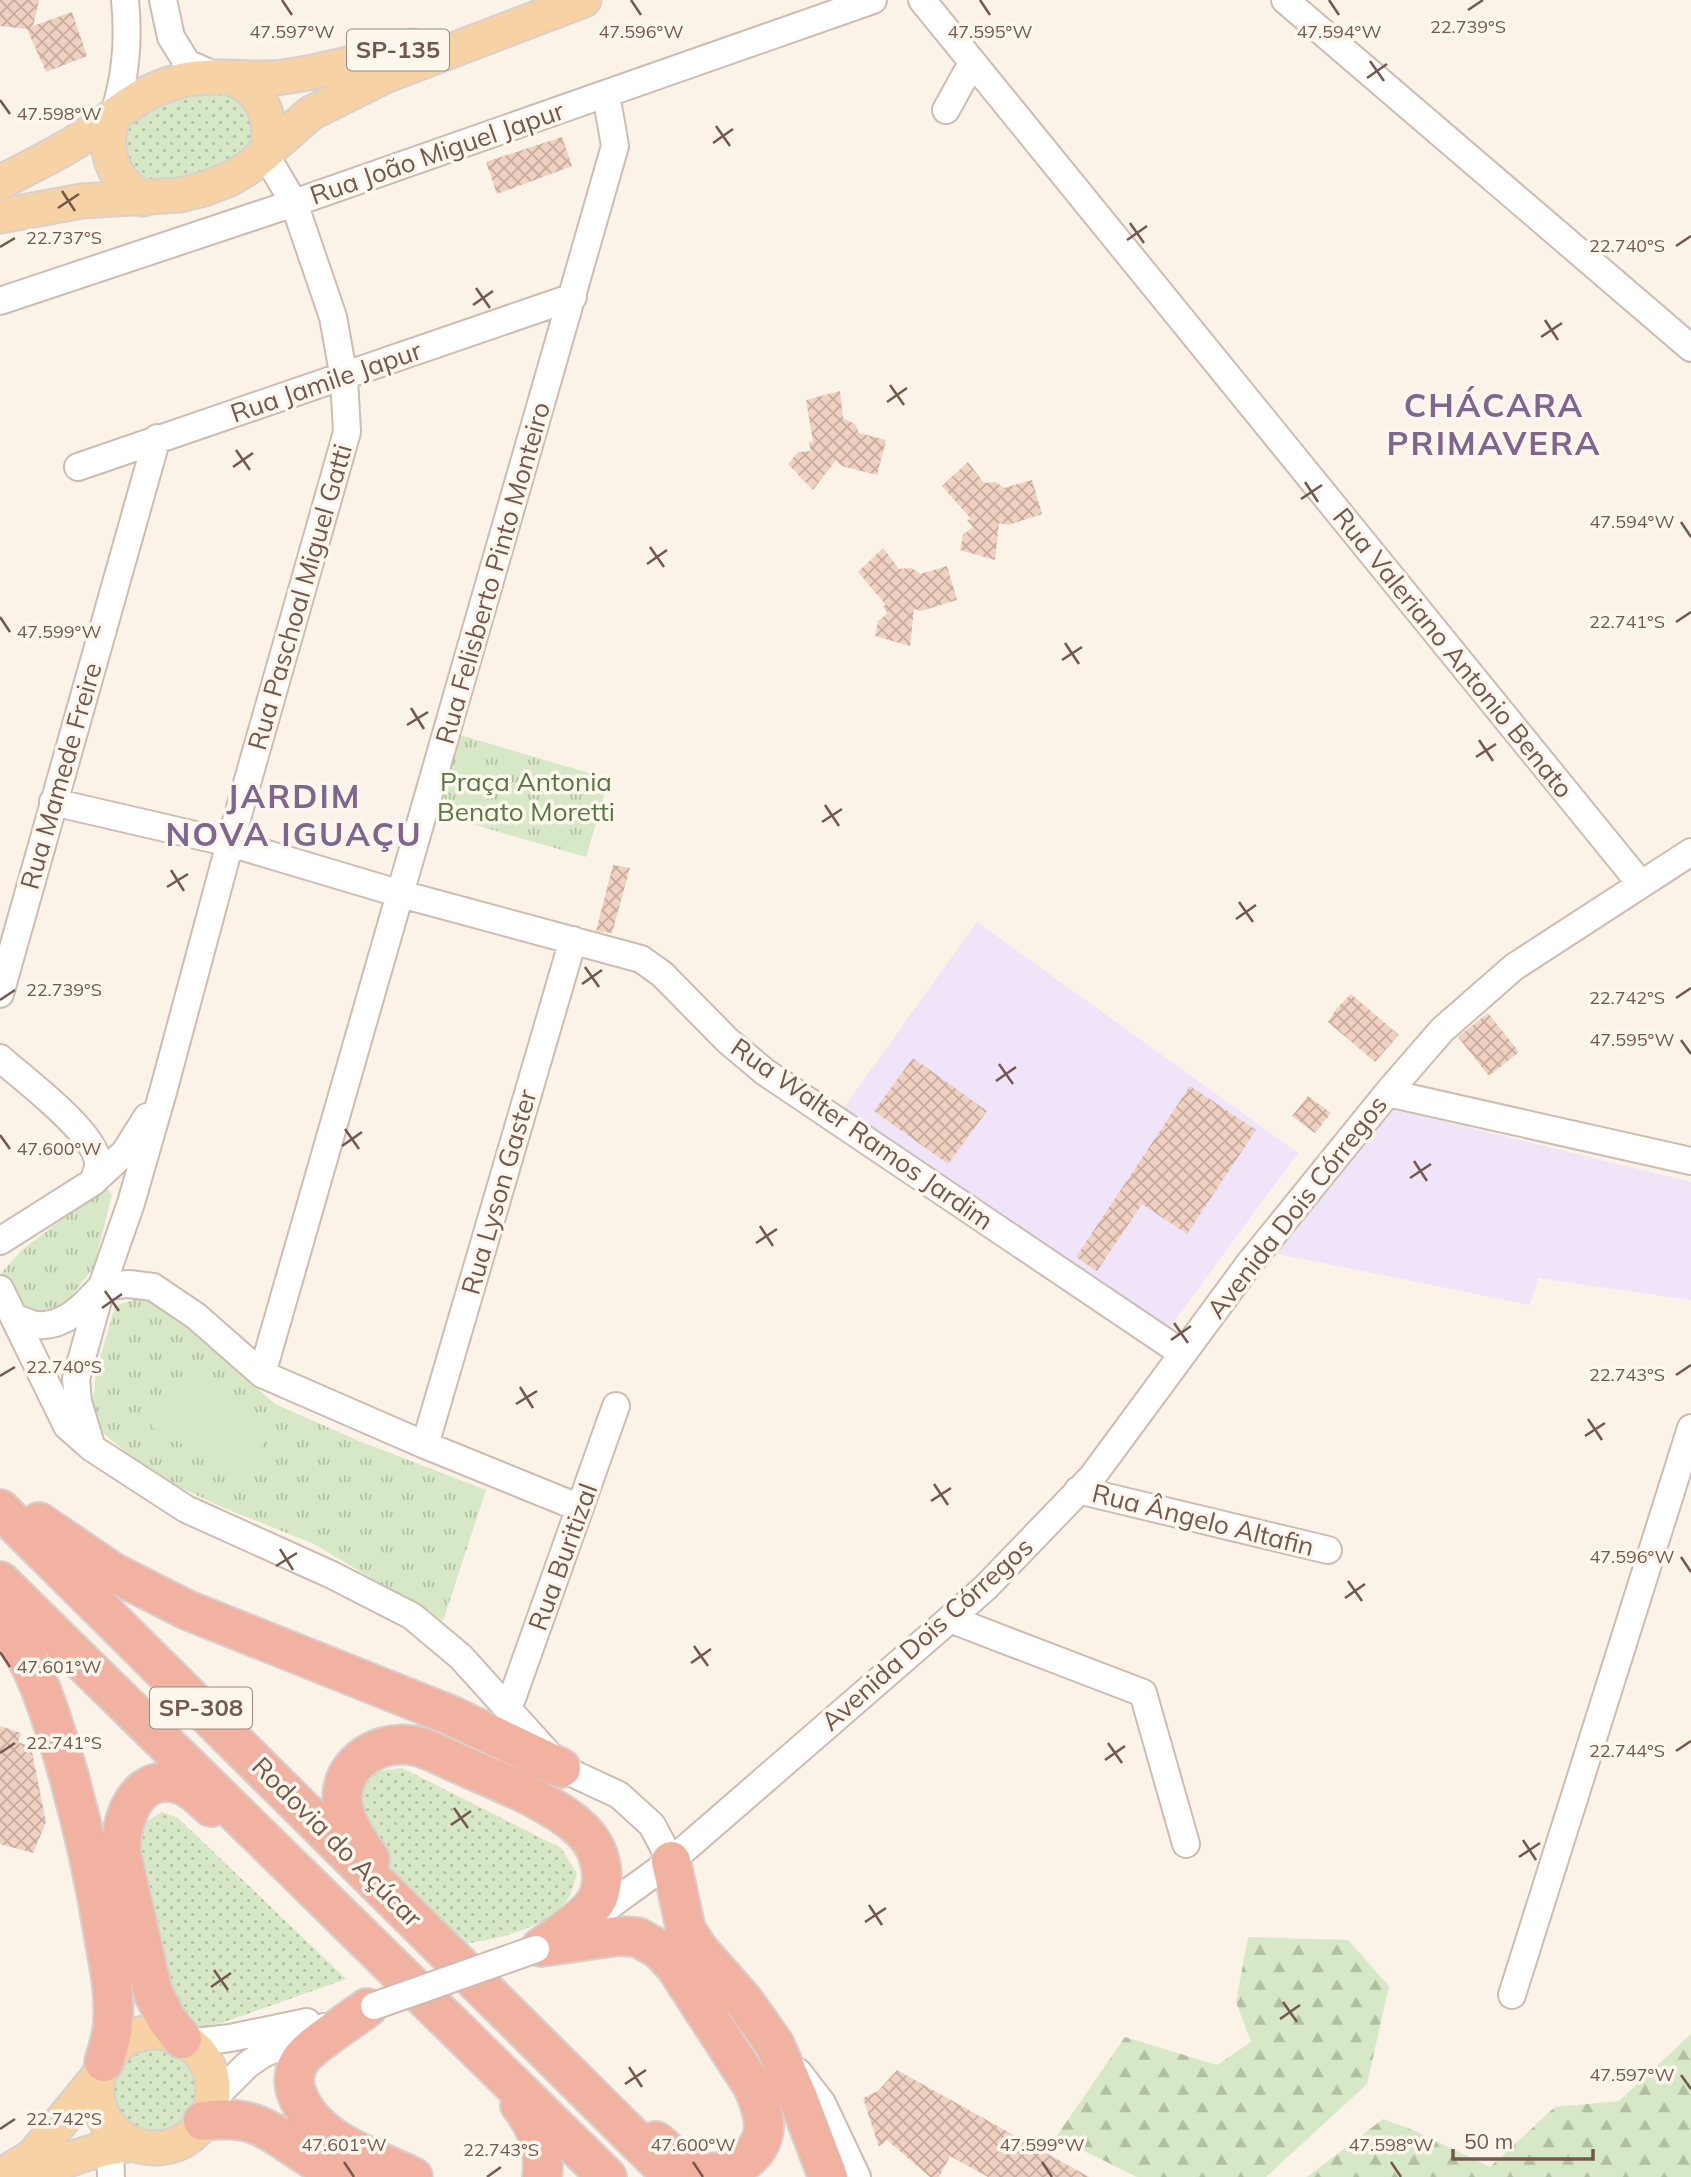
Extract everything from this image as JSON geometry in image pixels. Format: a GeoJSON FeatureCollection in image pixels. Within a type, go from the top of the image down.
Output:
{"type":"FeatureCollection","features":[{"type":"Feature","properties":{"kind":"highway"},"geometry":{"type":"LineString","coordinates":[[0,1491],[63,1540],[114,1573],[187,1610],[450,1715],[561,1768]]}},
{"type":"Feature","properties":{"kind":"highway","name":"Rodovia do Açúcar"},"geometry":{"type":"LineString","coordinates":[[0,1509],[673,2177]]}},
{"type":"Feature","properties":{"kind":"highway","name":"Rodovia do Açúcar"},"geometry":{"type":"LineString","coordinates":[[0,1581],[467,2041]]}},
{"type":"Feature","properties":{"kind":"highway"},"geometry":{"type":"LineString","coordinates":[[0,1616],[34,1668],[45,1696],[80,1816],[99,1904],[113,1992],[113,2022],[102,2069]]}},
{"type":"Feature","properties":{"kind":"highway"},"geometry":{"type":"LineString","coordinates":[[402,1906],[359,1843],[347,1821],[342,1804],[343,1792],[354,1765],[373,1749],[397,1744],[421,1747],[509,1786],[578,1826],[589,1837],[601,1865],[600,1893],[594,1907],[539,1948]]}},
{"type":"Feature","properties":{"kind":"highway"},"geometry":{"type":"LineString","coordinates":[[185,2041],[167,2020],[153,1993],[121,1853],[124,1817],[131,1804],[154,1785],[179,1784],[188,1788],[323,1898]]}},
{"type":"Feature","properties":{"kind":"highway"},"geometry":{"type":"LineString","coordinates":[[671,1861],[686,1930],[699,1950],[744,2001],[775,2045],[828,2177]]}},
{"type":"Feature","properties":{"kind":"highway"},"geometry":{"type":"LineString","coordinates":[[539,1948],[618,1936],[637,1937],[659,1949],[676,1966],[752,2085],[763,2117],[761,2141],[755,2152],[730,2171],[703,2173],[674,2156],[564,2069]]}},
{"type":"Feature","properties":{"kind":"highway"},"geometry":{"type":"LineString","coordinates":[[370,2007],[303,2056],[295,2070],[295,2088],[302,2108],[318,2126],[338,2141],[413,2177]]}},
{"type":"Feature","properties":{"kind":"highway"},"geometry":{"type":"LineString","coordinates":[[467,2041],[530,2116],[545,2160],[542,2177]]}},
{"type":"Feature","properties":{"kind":"highway","name":"SP-308"},"geometry":{"type":"LineString","coordinates":[[467,2041],[607,2177]]}},
{"type":"Feature","properties":{"kind":"highway"},"geometry":{"type":"LineString","coordinates":[[208,2111],[270,2129],[306,2155],[346,2177]]}},
{"type":"Feature","properties":{"kind":"main road","name":"SP-135"},"geometry":{"type":"LineString","coordinates":[[0,182],[53,156],[152,89],[194,78],[281,77],[354,63],[577,0]]}},
{"type":"Feature","properties":{"kind":"main road","name":"SP-135"},"geometry":{"type":"LineString","coordinates":[[0,216],[82,201],[143,199],[204,189],[230,179],[265,154],[311,113],[385,76],[584,0]]}},
{"type":"Feature","properties":{"kind":"main road"},"geometry":{"type":"LineString","coordinates":[[216,76],[242,83],[261,102],[270,127],[270,141],[265,154]]}},
{"type":"Feature","properties":{"kind":"main road"},"geometry":{"type":"LineString","coordinates":[[113,117],[107,144],[114,170],[131,191],[143,199]]}},
{"type":"Feature","properties":{"kind":"main road"},"geometry":{"type":"LineString","coordinates":[[160,2033],[185,2041],[206,2064],[212,2081],[208,2111],[190,2136],[182,2141],[96,2164],[87,2159],[71,2157],[12,2175],[33,2156],[119,2046],[138,2035],[160,2033]]}},
{"type":"Feature","properties":{"kind":"main road"},"geometry":{"type":"LineString","coordinates":[[102,2069],[97,2096],[120,2156]]}},
{"type":"Feature","properties":{"kind":"street"},"geometry":{"type":"LineString","coordinates":[[113,117],[122,90],[126,65],[125,0]]}},
{"type":"Feature","properties":{"kind":"street"},"geometry":{"type":"LineString","coordinates":[[163,0],[171,37],[187,62],[216,76]]}},
{"type":"Feature","properties":{"kind":"street","name":"Rua João Miguel Japur"},"geometry":{"type":"LineString","coordinates":[[0,301],[294,203],[873,0]]}},
{"type":"Feature","properties":{"kind":"street","name":"Rua Valeriano Antonio Benato"},"geometry":{"type":"LineString","coordinates":[[922,0],[1640,883]]}},
{"type":"Feature","properties":{"kind":"street"},"geometry":{"type":"LineString","coordinates":[[1285,0],[1691,348]]}},
{"type":"Feature","properties":{"kind":"street"},"geometry":{"type":"LineString","coordinates":[[946,110],[972,63]]}},
{"type":"Feature","properties":{"kind":"street","name":"Rua Felisberto Pinto Monteiro"},"geometry":{"type":"LineString","coordinates":[[261,1374],[615,146],[606,94]]}},
{"type":"Feature","properties":{"kind":"street","name":"Rua Paschoal Miguel Gatti"},"geometry":{"type":"LineString","coordinates":[[92,1448],[78,1402],[76,1379],[163,1092],[229,843],[347,432],[344,378],[333,317],[294,203],[265,154]]}},
{"type":"Feature","properties":{"kind":"street","name":"Rua Jamile Japur"},"geometry":{"type":"LineString","coordinates":[[78,467],[158,438],[344,378],[573,297]]}},
{"type":"Feature","properties":{"kind":"street","name":"Rua Mamede Freire"},"geometry":{"type":"LineString","coordinates":[[0,994],[158,438]]}},
{"type":"Feature","properties":{"kind":"street","name":"Rua Walter Ramos Jardim"},"geometry":{"type":"LineString","coordinates":[[53,802],[229,843],[401,894],[641,959],[662,974],[728,1041],[765,1072],[1182,1353]]}},
{"type":"Feature","properties":{"kind":"street","name":"Avenida Dois Córregos"},"geometry":{"type":"LineString","coordinates":[[208,2111],[247,2064],[263,2054],[370,2007],[539,1948],[604,1911],[671,1861],[986,1587],[1079,1490],[1248,1264],[1442,1030],[1514,967],[1691,852]]}},
{"type":"Feature","properties":{"kind":"street","name":"Rua Lyson Gaster"},"geometry":{"type":"LineString","coordinates":[[425,1445],[573,940]]}},
{"type":"Feature","properties":{"kind":"street"},"geometry":{"type":"LineString","coordinates":[[0,1058],[83,1132],[94,1150],[98,1166],[93,1182]]}},
{"type":"Feature","properties":{"kind":"street"},"geometry":{"type":"LineString","coordinates":[[0,1241],[93,1182],[125,1152],[163,1092]]}},
{"type":"Feature","properties":{"kind":"street"},"geometry":{"type":"LineString","coordinates":[[1388,1093],[1691,1161]]}},
{"type":"Feature","properties":{"kind":"street"},"geometry":{"type":"LineString","coordinates":[[83,1132],[99,1135],[125,1152],[132,1173],[131,1203]]}},
{"type":"Feature","properties":{"kind":"street"},"geometry":{"type":"LineString","coordinates":[[16,1318],[38,1325],[58,1321],[85,1306],[102,1286],[129,1284],[153,1287],[196,1316],[261,1374],[580,1508]]}},
{"type":"Feature","properties":{"kind":"street"},"geometry":{"type":"LineString","coordinates":[[0,1289],[66,1426],[92,1448],[186,1509],[332,1575],[412,1616],[461,1657],[509,1707],[561,1768],[619,1795],[652,1825],[671,1861]]}},
{"type":"Feature","properties":{"kind":"street","name":"Rua Buritizal"},"geometry":{"type":"LineString","coordinates":[[509,1707],[616,1406]]}},
{"type":"Feature","properties":{"kind":"street"},"geometry":{"type":"LineString","coordinates":[[1512,1995],[1691,1428]]}},
{"type":"Feature","properties":{"kind":"street","name":"Rua Ângelo Altafin"},"geometry":{"type":"LineString","coordinates":[[1079,1490],[1328,1550]]}},
{"type":"Feature","properties":{"kind":"street"},"geometry":{"type":"LineString","coordinates":[[950,1619],[1143,1693],[1186,1844]]}},
{"type":"Feature","properties":{"kind":"street","name":"Avenida Dois Córregos"},"geometry":{"type":"LineString","coordinates":[[185,2041],[256,2034],[370,2007]]}},
{"type":"Feature","properties":{"kind":"street"},"geometry":{"type":"LineString","coordinates":[[775,2045],[822,2103],[857,2177]]}},
{"type":"Feature","properties":{"kind":"shaded area"},"geometry":{"type":"Polygon","coordinates":[[[977,922],[1298,1153],[1169,1328],[843,1109],[977,922]]]}},
{"type":"Feature","properties":{"kind":"shaded area"},"geometry":{"type":"Polygon","coordinates":[[[1393,1109],[1691,1182],[1691,1300],[1538,1278],[1530,1305],[1274,1253],[1393,1109]]]}},
{"type":"Feature","properties":{"kind":"green space"},"geometry":{"type":"Polygon","coordinates":[[[206,81],[244,104],[252,120],[253,134],[248,151],[236,166],[142,189],[116,136],[121,121],[206,81]]]}},
{"type":"Feature","properties":{"kind":"green space","name":"Praça Antonia Benato Moretti"},"geometry":{"type":"Polygon","coordinates":[[[457,734],[609,779],[586,857],[434,813],[457,734]]]}},
{"type":"Feature","properties":{"kind":"green space"},"geometry":{"type":"Polygon","coordinates":[[[105,1187],[112,1194],[94,1267],[59,1312],[27,1318],[1,1273],[22,1250],[105,1187]]]}},
{"type":"Feature","properties":{"kind":"green space"},"geometry":{"type":"Polygon","coordinates":[[[145,1296],[171,1313],[275,1404],[359,1441],[486,1490],[443,1621],[314,1544],[222,1507],[155,1476],[103,1433],[92,1411],[96,1372],[115,1306],[145,1296]]]}},
{"type":"Feature","properties":{"kind":"green space"},"geometry":{"type":"Polygon","coordinates":[[[179,1376],[272,1427],[244,1478],[151,1427],[179,1376]]]}},
{"type":"Feature","properties":{"kind":"green space"},"geometry":{"type":"Polygon","coordinates":[[[402,1768],[561,1848],[577,1874],[566,1901],[554,1913],[531,1927],[463,1944],[390,1873],[360,1802],[364,1786],[379,1771],[402,1768]]]}},
{"type":"Feature","properties":{"kind":"green space"},"geometry":{"type":"Polygon","coordinates":[[[162,1812],[178,1818],[346,1979],[221,2023],[192,2029],[173,2016],[138,1866],[139,1839],[145,1822],[162,1812]]]}},
{"type":"Feature","properties":{"kind":"green space"},"geometry":{"type":"Polygon","coordinates":[[[1248,1937],[1348,1940],[1389,1986],[1367,2084],[1266,2177],[1137,2177],[1056,2137],[1125,2037],[1217,2065],[1251,2042],[1236,2002],[1248,1937]]]}},
{"type":"Feature","properties":{"kind":"green space"},"geometry":{"type":"Polygon","coordinates":[[[1691,2034],[1691,2177],[1307,2177],[1383,2119],[1413,2130],[1490,2167],[1555,2107],[1619,2101],[1691,2034]]]}},
{"type":"Feature","properties":{"kind":"green space"},"geometry":{"type":"Polygon","coordinates":[[[156,2047],[173,2051],[187,2060],[196,2074],[200,2091],[196,2108],[187,2122],[173,2131],[156,2135],[139,2131],[125,2122],[116,2108],[112,2091],[116,2074],[125,2060],[139,2051],[156,2047]]]}},
{"type":"Feature","properties":{"kind":"building"},"geometry":{"type":"Polygon","coordinates":[[[0,0],[39,0],[33,26],[72,12],[87,56],[46,72],[27,29],[0,26],[0,0]]]}},
{"type":"Feature","properties":{"kind":"building"},"geometry":{"type":"Polygon","coordinates":[[[562,137],[572,166],[497,194],[486,162],[562,137]]]}},
{"type":"Feature","properties":{"kind":"building"},"geometry":{"type":"Polygon","coordinates":[[[840,391],[843,418],[855,424],[859,433],[886,440],[877,475],[842,466],[836,460],[813,490],[788,464],[798,452],[811,451],[809,442],[813,442],[806,400],[840,391]]]}},
{"type":"Feature","properties":{"kind":"building"},"geometry":{"type":"Polygon","coordinates":[[[968,462],[984,483],[996,482],[1004,488],[1032,480],[1042,514],[1008,525],[999,523],[995,560],[960,550],[963,535],[973,527],[967,520],[971,519],[942,486],[968,462]]]}},
{"type":"Feature","properties":{"kind":"building"},"geometry":{"type":"Polygon","coordinates":[[[883,548],[899,569],[912,568],[920,574],[947,566],[957,600],[922,611],[914,609],[910,646],[875,636],[878,621],[888,613],[882,606],[886,605],[858,572],[883,548]]]}},
{"type":"Feature","properties":{"kind":"building"},"geometry":{"type":"Polygon","coordinates":[[[613,865],[630,868],[612,933],[596,931],[613,865]]]}},
{"type":"Feature","properties":{"kind":"building"},"geometry":{"type":"Polygon","coordinates":[[[1351,994],[1399,1035],[1375,1062],[1328,1022],[1351,994]]]}},
{"type":"Feature","properties":{"kind":"building"},"geometry":{"type":"Polygon","coordinates":[[[1488,1013],[1519,1052],[1489,1076],[1458,1037],[1488,1013]]]}},
{"type":"Feature","properties":{"kind":"building"},"geometry":{"type":"Polygon","coordinates":[[[913,1058],[987,1111],[948,1164],[874,1111],[913,1058]]]}},
{"type":"Feature","properties":{"kind":"building"},"geometry":{"type":"Polygon","coordinates":[[[1190,1086],[1256,1130],[1187,1234],[1142,1204],[1097,1271],[1076,1257],[1190,1086]]]}},
{"type":"Feature","properties":{"kind":"building"},"geometry":{"type":"Polygon","coordinates":[[[1308,1096],[1331,1113],[1315,1133],[1292,1116],[1308,1096]]]}},
{"type":"Feature","properties":{"kind":"building"},"geometry":{"type":"Polygon","coordinates":[[[0,1726],[21,1733],[18,1742],[31,1747],[46,1822],[33,1853],[0,1844],[0,1726]]]}},
{"type":"Feature","properties":{"kind":"building"},"geometry":{"type":"Polygon","coordinates":[[[897,2070],[1089,2177],[988,2177],[950,2156],[939,2177],[930,2177],[887,2140],[879,2147],[863,2098],[878,2091],[897,2070]]]}},
{"type":"Feature","properties":{"kind":"district","name":"CHÁCARA PRIMAVERA"},"geometry":{"type":"Point","coordinates":[1494,424]}},
{"type":"Feature","properties":{"kind":"district","name":"JARDIM NOVA IGUAÇU"},"geometry":{"type":"Point","coordinates":[294,815]}}]}
